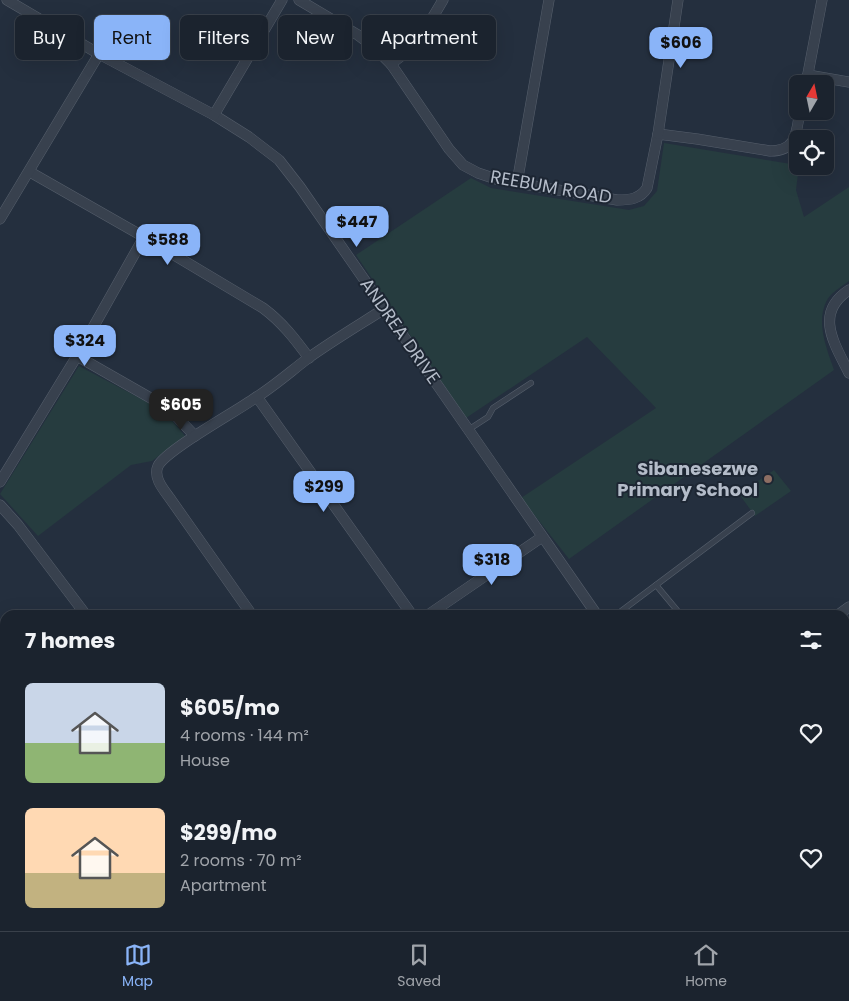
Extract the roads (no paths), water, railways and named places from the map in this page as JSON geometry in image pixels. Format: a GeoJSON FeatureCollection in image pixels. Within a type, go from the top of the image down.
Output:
{"type":"FeatureCollection","features":[{"type":"Feature","properties":{"kind":"street","name":"ANDREA DRIVE"},"geometry":{"type":"LineString","coordinates":[[6,0],[94,51]]}},
{"type":"Feature","properties":{"kind":"street"},"geometry":{"type":"LineString","coordinates":[[214,115],[282,0]]}},
{"type":"Feature","properties":{"kind":"street","name":"REEBUM ROAD"},"geometry":{"type":"LineString","coordinates":[[299,0],[358,35],[374,47],[391,64],[449,149],[463,165],[478,173],[499,180],[617,200],[636,198],[643,194],[647,188],[663,107],[678,0]]}},
{"type":"Feature","properties":{"kind":"street"},"geometry":{"type":"LineString","coordinates":[[391,64],[414,46],[442,0]]}},
{"type":"Feature","properties":{"kind":"street"},"geometry":{"type":"LineString","coordinates":[[517,183],[549,0]]}},
{"type":"Feature","properties":{"kind":"street"},"geometry":{"type":"LineString","coordinates":[[808,75],[822,0]]}},
{"type":"Feature","properties":{"kind":"street"},"geometry":{"type":"LineString","coordinates":[[0,219],[30,172],[95,60]]}},
{"type":"Feature","properties":{"kind":"street","name":"ANDREA DRIVE"},"geometry":{"type":"LineString","coordinates":[[110,60],[214,115],[249,137],[279,160],[593,610]]}},
{"type":"Feature","properties":{"kind":"street"},"geometry":{"type":"LineString","coordinates":[[834,81],[849,82]]}},
{"type":"Feature","properties":{"kind":"street"},"geometry":{"type":"LineString","coordinates":[[658,134],[780,151],[788,148],[792,143],[798,120]]}},
{"type":"Feature","properties":{"kind":"street"},"geometry":{"type":"LineString","coordinates":[[30,172],[239,293],[279,320],[294,336],[309,358]]}},
{"type":"Feature","properties":{"kind":"street"},"geometry":{"type":"LineString","coordinates":[[0,482],[77,356],[144,237]]}},
{"type":"Feature","properties":{"kind":"street"},"geometry":{"type":"LineString","coordinates":[[846,292],[832,307],[829,315],[837,348],[849,372]]}},
{"type":"Feature","properties":{"kind":"street"},"geometry":{"type":"LineString","coordinates":[[248,610],[169,498],[157,476],[158,467],[162,460],[195,436],[257,397],[309,358],[384,309]]}},
{"type":"Feature","properties":{"kind":"street"},"geometry":{"type":"LineString","coordinates":[[77,356],[154,400],[173,413],[195,436]]}},
{"type":"Feature","properties":{"kind":"street"},"geometry":{"type":"LineString","coordinates":[[257,397],[408,610]]}},
{"type":"Feature","properties":{"kind":"street"},"geometry":{"type":"LineString","coordinates":[[0,505],[18,525],[82,610]]}},
{"type":"Feature","properties":{"kind":"street"},"geometry":{"type":"LineString","coordinates":[[435,610],[542,537]]}},
{"type":"Feature","properties":{"kind":"lane"},"geometry":{"type":"LineString","coordinates":[[468,430],[488,417],[492,408],[531,383]]}},
{"type":"Feature","properties":{"kind":"lane"},"geometry":{"type":"LineString","coordinates":[[625,610],[752,513]]}},
{"type":"Feature","properties":{"kind":"lane"},"geometry":{"type":"LineString","coordinates":[[656,585],[677,610]]}},
{"type":"Feature","properties":{"kind":"place","name":"Sibanesezwe Primary School"},"geometry":{"type":"Point","coordinates":[768,479]}}]}
